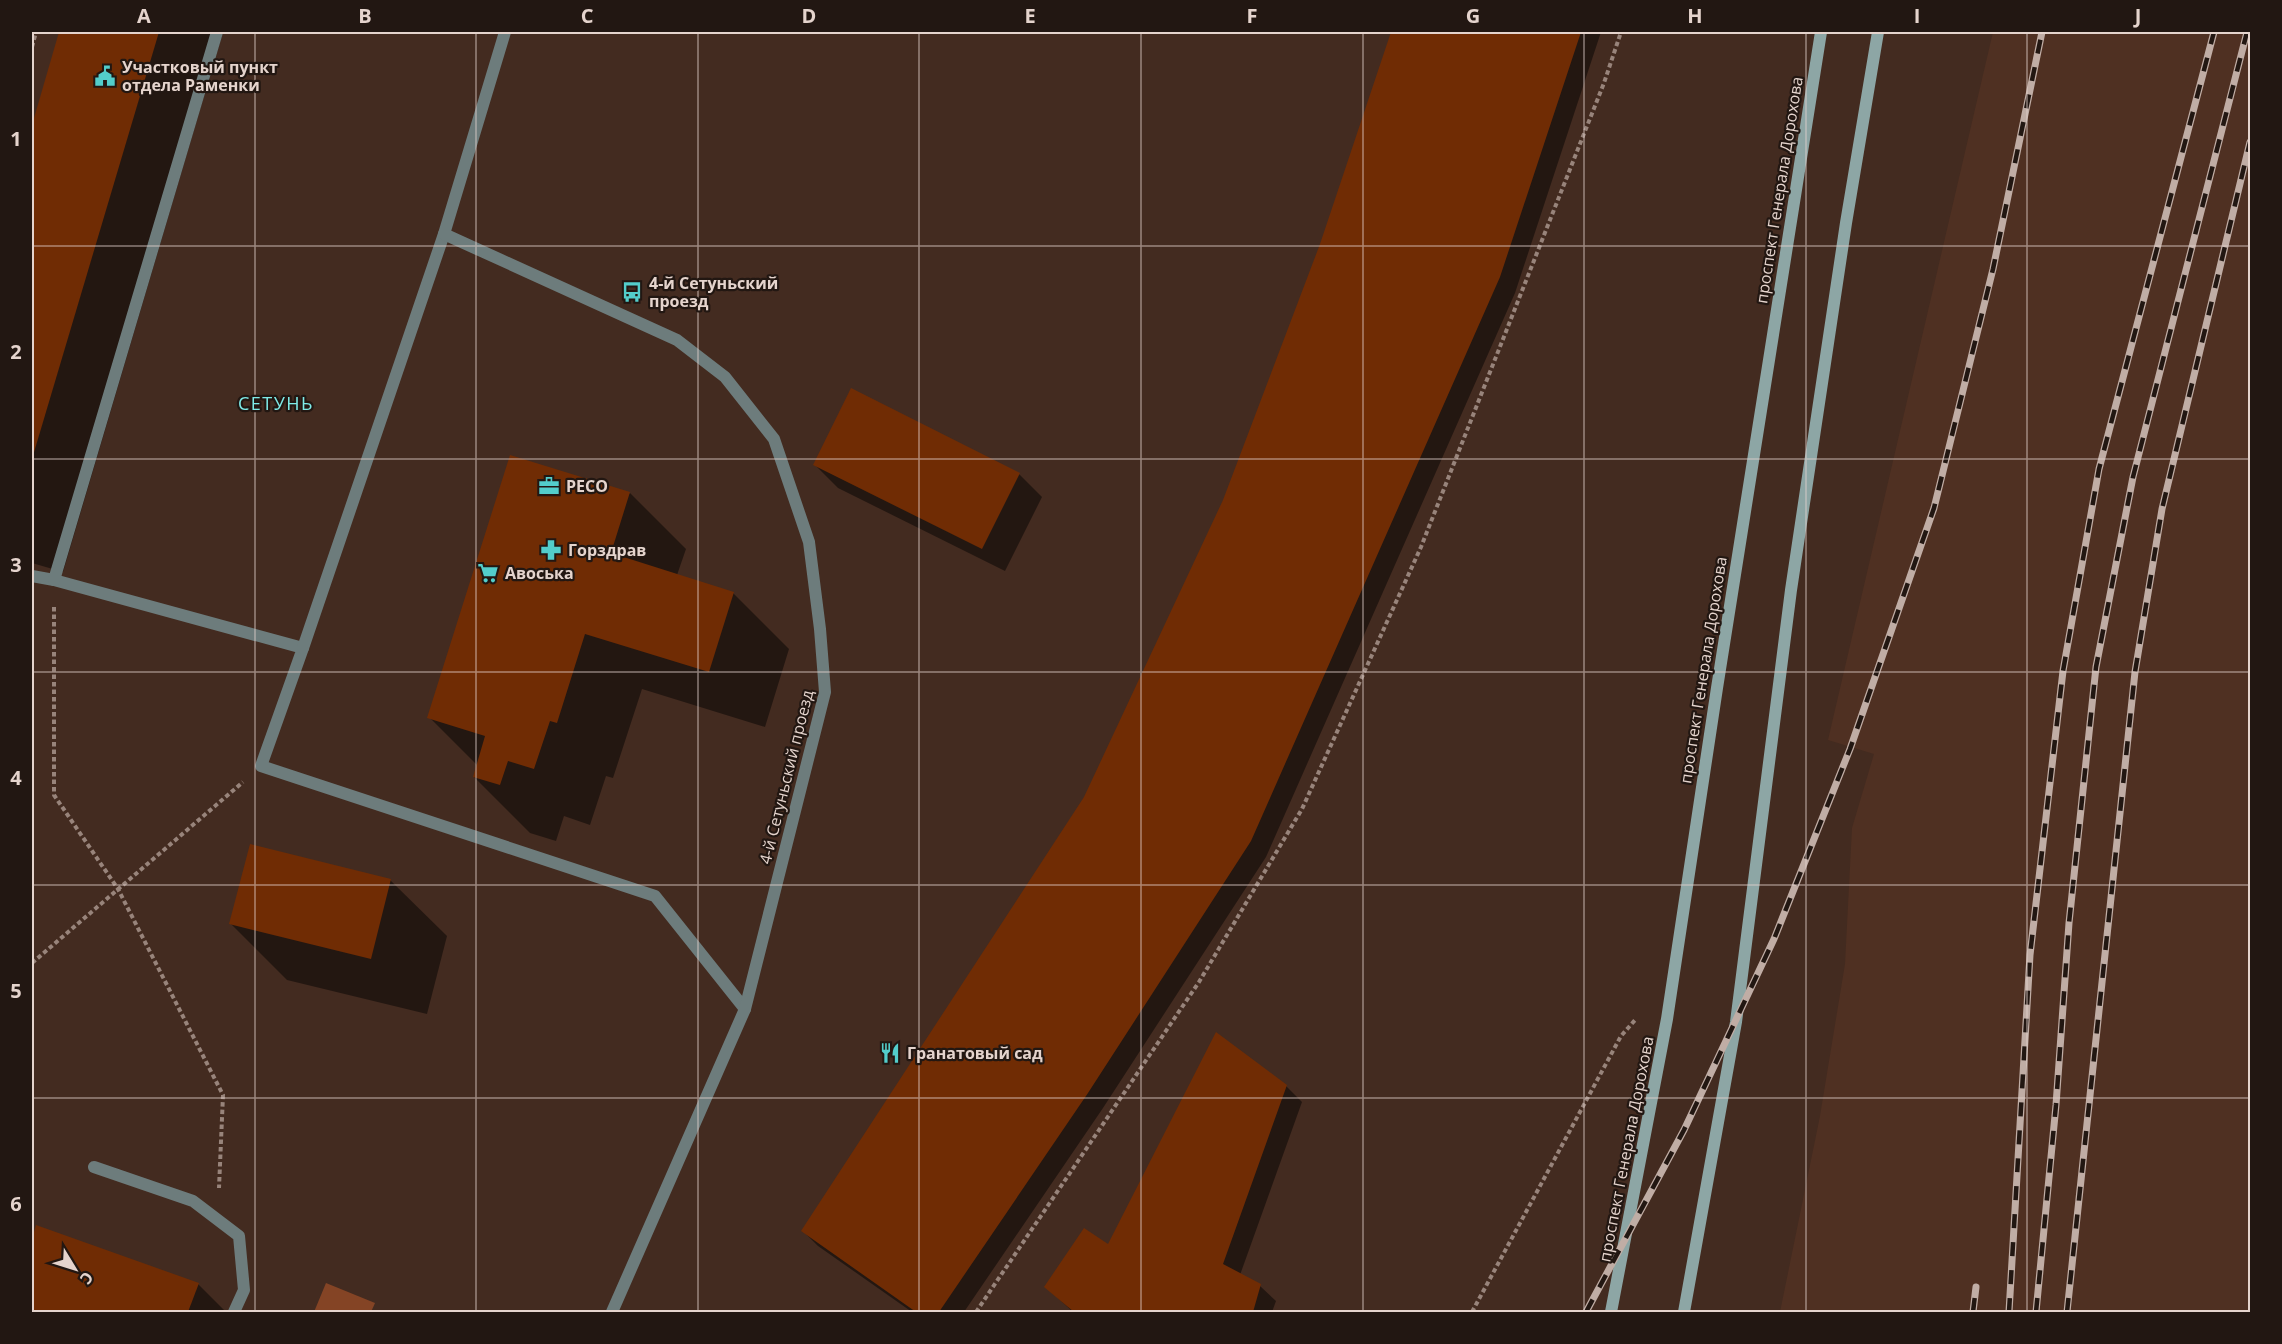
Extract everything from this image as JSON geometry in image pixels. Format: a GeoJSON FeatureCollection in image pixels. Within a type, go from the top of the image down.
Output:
{"type":"FeatureCollection","features":[{"type":"Feature","properties":{"kind":"main road","name":"проспект Генерала Дорохова"},"geometry":{"type":"LineString","coordinates":[[1611,1312],[1667,1019],[1722,653],[1821,32]]}},
{"type":"Feature","properties":{"kind":"main road"},"geometry":{"type":"LineString","coordinates":[[1684,1312],[1736,1022],[1791,590],[1846,223],[1878,32]]}},
{"type":"Feature","properties":{"kind":"street"},"geometry":{"type":"LineString","coordinates":[[54,580],[217,32]]}},
{"type":"Feature","properties":{"kind":"street"},"geometry":{"type":"LineString","coordinates":[[505,32],[444,234],[261,766],[655,896],[745,1009]]}},
{"type":"Feature","properties":{"kind":"street","name":"4-й Сетуньский проезд"},"geometry":{"type":"LineString","coordinates":[[444,234],[677,340],[725,377],[774,439],[809,542],[825,692],[745,1009],[612,1312]]}},
{"type":"Feature","properties":{"kind":"street"},"geometry":{"type":"LineString","coordinates":[[32,576],[303,648]]}},
{"type":"Feature","properties":{"kind":"street"},"geometry":{"type":"LineString","coordinates":[[94,1167],[193,1202],[239,1236],[244,1290],[234,1312]]}},
{"type":"Feature","properties":{"kind":"path"},"geometry":{"type":"LineString","coordinates":[[32,47],[36,32]]}},
{"type":"Feature","properties":{"kind":"path"},"geometry":{"type":"LineString","coordinates":[[976,1312],[1198,982],[1302,809],[1421,547],[1604,83],[1621,32]]}},
{"type":"Feature","properties":{"kind":"path"},"geometry":{"type":"LineString","coordinates":[[54,580],[54,795],[118,889],[223,1095],[218,1220]]}},
{"type":"Feature","properties":{"kind":"path"},"geometry":{"type":"LineString","coordinates":[[32,963],[261,766]]}},
{"type":"Feature","properties":{"kind":"path"},"geometry":{"type":"LineString","coordinates":[[1472,1312],[1621,1036],[1635,1020]]}},
{"type":"Feature","properties":{"kind":"shaded area"},"geometry":{"type":"Polygon","coordinates":[[[1993,32],[2250,32],[2250,1312],[1780,1312],[1820,1116],[1845,964],[1852,828],[1874,754],[1828,740],[1993,32]]]}},
{"type":"Feature","properties":{"kind":"shaded area"},"geometry":{"type":"Polygon","coordinates":[[[326,1283],[375,1303],[371,1312],[314,1312],[326,1283]]]}},
{"type":"Feature","properties":{"kind":"building"},"geometry":{"type":"Polygon","coordinates":[[[59,32],[159,32],[32,459],[32,125],[59,32]]]}},
{"type":"Feature","properties":{"kind":"building"},"geometry":{"type":"Polygon","coordinates":[[[1391,32],[1581,32],[1500,277],[1251,841],[1088,1093],[939,1312],[916,1312],[801,1231],[1084,797],[1223,500],[1320,244],[1391,32]]]}},
{"type":"Feature","properties":{"kind":"building"},"geometry":{"type":"Polygon","coordinates":[[[851,388],[1020,473],[982,549],[813,465],[851,388]]]}},
{"type":"Feature","properties":{"kind":"building"},"geometry":{"type":"Polygon","coordinates":[[[510,455],[630,492],[611,553],[734,592],[709,672],[585,634],[557,723],[550,721],[534,769],[508,761],[500,785],[473,777],[485,736],[427,718],[510,455]]]}},
{"type":"Feature","properties":{"kind":"building"},"geometry":{"type":"Polygon","coordinates":[[[250,844],[391,879],[371,959],[229,924],[250,844]]]}},
{"type":"Feature","properties":{"kind":"building"},"geometry":{"type":"Polygon","coordinates":[[[1216,1032],[1287,1085],[1223,1264],[1261,1284],[1253,1312],[1074,1312],[1044,1287],[1084,1228],[1108,1244],[1216,1032]]]}},
{"type":"Feature","properties":{"kind":"building"},"geometry":{"type":"Polygon","coordinates":[[[36,1225],[199,1283],[188,1312],[32,1312],[32,1239],[36,1225]]]}},
{"type":"Feature","properties":{"kind":"railway"},"geometry":{"type":"LineString","coordinates":[[1586,1312],[1684,1130],[1774,939],[1850,749],[1934,508],[1993,269],[2042,32]]}},
{"type":"Feature","properties":{"kind":"railway"},"geometry":{"type":"LineString","coordinates":[[2009,1312],[2030,955],[2063,671],[2099,469],[2214,32]]}},
{"type":"Feature","properties":{"kind":"railway"},"geometry":{"type":"LineString","coordinates":[[2036,1312],[2056,1105],[2069,923],[2096,667],[2133,477],[2247,32]]}},
{"type":"Feature","properties":{"kind":"railway"},"geometry":{"type":"LineString","coordinates":[[2067,1312],[2135,672],[2162,509],[2250,142]]}},
{"type":"Feature","properties":{"kind":"railway"},"geometry":{"type":"LineString","coordinates":[[1973,1312],[1976,1287]]}},
{"type":"Feature","properties":{"kind":"place","name":"Участковый пункт отдела Раменки"},"geometry":{"type":"Point","coordinates":[105,76]}},
{"type":"Feature","properties":{"kind":"place","name":"4-й Сетуньский проезд"},"geometry":{"type":"Point","coordinates":[632,292]}},
{"type":"Feature","properties":{"kind":"place","name":"РЕСО"},"geometry":{"type":"Point","coordinates":[549,486]}},
{"type":"Feature","properties":{"kind":"place","name":"Горздрав"},"geometry":{"type":"Point","coordinates":[551,550]}},
{"type":"Feature","properties":{"kind":"place","name":"Авоська"},"geometry":{"type":"Point","coordinates":[488,573]}},
{"type":"Feature","properties":{"kind":"place","name":"Гранатовый сад"},"geometry":{"type":"Point","coordinates":[890,1053]}},
{"type":"Feature","properties":{"kind":"district","name":"СЕТУНЬ"},"geometry":{"type":"Point","coordinates":[276,404]}}]}
